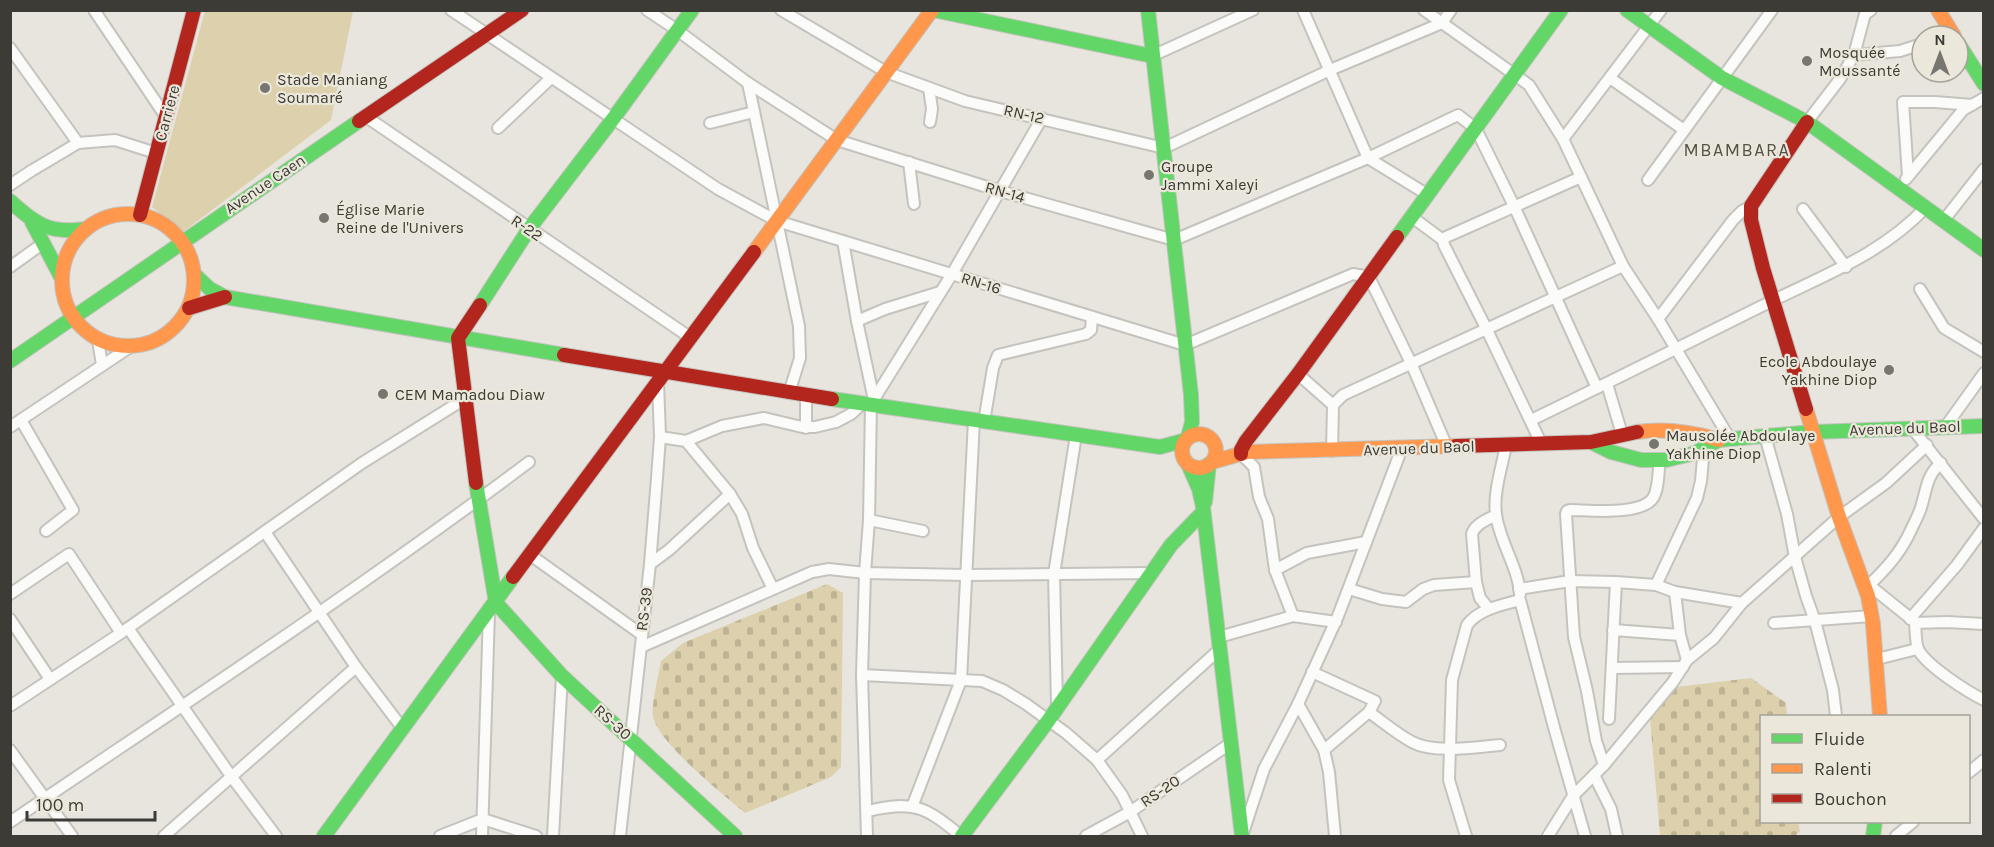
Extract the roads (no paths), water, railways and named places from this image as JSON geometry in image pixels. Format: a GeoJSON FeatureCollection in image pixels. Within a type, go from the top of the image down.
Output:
{"type":"FeatureCollection","features":[{"type":"Feature","properties":{"kind":"main road","name":"Carriere"},"geometry":{"type":"LineString","coordinates":[[140,215],[194,10]]}},
{"type":"Feature","properties":{"kind":"main road","name":"Avenue Caen"},"geometry":{"type":"LineString","coordinates":[[10,361],[522,10]]}},
{"type":"Feature","properties":{"kind":"main road"},"geometry":{"type":"LineString","coordinates":[[492,607],[458,338],[529,229],[692,10]]}},
{"type":"Feature","properties":{"kind":"main road"},"geometry":{"type":"LineString","coordinates":[[324,837],[529,554],[932,10],[1152,56]]}},
{"type":"Feature","properties":{"kind":"main road"},"geometry":{"type":"LineString","coordinates":[[1148,10],[1191,395],[1192,422],[1182,449],[1199,489],[1203,510],[1242,837]]}},
{"type":"Feature","properties":{"kind":"main road"},"geometry":{"type":"LineString","coordinates":[[195,275],[210,289],[225,297],[662,377],[869,402],[979,421],[1160,447],[1201,468],[1243,452],[1561,10]]}},
{"type":"Feature","properties":{"kind":"main road"},"geometry":{"type":"LineString","coordinates":[[1627,10],[1722,78],[1807,122],[1904,182],[1926,207],[1983,250]]}},
{"type":"Feature","properties":{"kind":"main road"},"geometry":{"type":"LineString","coordinates":[[1938,10],[1947,24]]}},
{"type":"Feature","properties":{"kind":"main road"},"geometry":{"type":"LineString","coordinates":[[1970,63],[1983,84]]}},
{"type":"Feature","properties":{"kind":"main road"},"geometry":{"type":"LineString","coordinates":[[1807,122],[1751,206],[1755,237],[1813,432],[1839,517],[1865,582],[1877,659],[1880,715]]}},
{"type":"Feature","properties":{"kind":"main road"},"geometry":{"type":"LineString","coordinates":[[10,201],[41,227],[61,232],[86,229]]}},
{"type":"Feature","properties":{"kind":"main road"},"geometry":{"type":"LineString","coordinates":[[140,215],[163,224],[182,241],[189,252],[195,275],[195,288],[189,308],[181,321],[159,340],[130,347],[114,345],[98,340],[72,317],[64,298],[61,277],[71,245],[86,229],[112,216],[140,215]]}},
{"type":"Feature","properties":{"kind":"main road"},"geometry":{"type":"LineString","coordinates":[[33,222],[42,244],[61,277]]}},
{"type":"Feature","properties":{"kind":"main road"},"geometry":{"type":"LineString","coordinates":[[189,308],[225,297]]}},
{"type":"Feature","properties":{"kind":"main road"},"geometry":{"type":"LineString","coordinates":[[961,837],[1048,721],[1171,545],[1203,510],[1211,463],[1216,454],[1211,438],[1204,432],[1191,395]]}},
{"type":"Feature","properties":{"kind":"main road","name":"Avenue du Baol"},"geometry":{"type":"LineString","coordinates":[[1591,442],[1611,452],[1641,460],[1666,460],[1695,453],[1724,440],[1813,432],[1983,426]]}},
{"type":"Feature","properties":{"kind":"main road","name":"Avenue du Baol"},"geometry":{"type":"LineString","coordinates":[[1243,452],[1591,442],[1643,430],[1668,428],[1696,432],[1724,440]]}},
{"type":"Feature","properties":{"kind":"main road"},"geometry":{"type":"LineString","coordinates":[[1160,447],[1198,434],[1243,452]]}},
{"type":"Feature","properties":{"kind":"main road","name":"RS-30"},"geometry":{"type":"LineString","coordinates":[[492,607],[561,676],[631,738],[735,837]]}},
{"type":"Feature","properties":{"kind":"street"},"geometry":{"type":"LineString","coordinates":[[94,10],[166,117]]}},
{"type":"Feature","properties":{"kind":"street","name":"RN-16"},"geometry":{"type":"LineString","coordinates":[[452,10],[718,189],[777,221],[1185,345]]}},
{"type":"Feature","properties":{"kind":"street","name":"RN-14"},"geometry":{"type":"LineString","coordinates":[[647,10],[748,83],[837,140],[1000,191],[1174,240]]}},
{"type":"Feature","properties":{"kind":"street","name":"RN-12"},"geometry":{"type":"LineString","coordinates":[[781,10],[886,72],[965,101],[1164,148]]}},
{"type":"Feature","properties":{"kind":"street"},"geometry":{"type":"LineString","coordinates":[[1152,56],[1253,10]]}},
{"type":"Feature","properties":{"kind":"street"},"geometry":{"type":"LineString","coordinates":[[1303,10],[1368,158],[1428,195]]}},
{"type":"Feature","properties":{"kind":"street"},"geometry":{"type":"LineString","coordinates":[[1424,10],[1529,85],[1563,139],[1623,267],[1676,349],[1724,440]]}},
{"type":"Feature","properties":{"kind":"street"},"geometry":{"type":"LineString","coordinates":[[1164,148],[1330,70],[1442,23],[1451,10]]}},
{"type":"Feature","properties":{"kind":"street"},"geometry":{"type":"LineString","coordinates":[[1563,139],[1661,10]]}},
{"type":"Feature","properties":{"kind":"street"},"geometry":{"type":"LineString","coordinates":[[1648,180],[1771,11]]}},
{"type":"Feature","properties":{"kind":"street"},"geometry":{"type":"LineString","coordinates":[[1807,122],[1840,79],[1854,55],[1863,12]]}},
{"type":"Feature","properties":{"kind":"street"},"geometry":{"type":"LineString","coordinates":[[10,48],[78,143]]}},
{"type":"Feature","properties":{"kind":"street"},"geometry":{"type":"LineString","coordinates":[[1854,55],[1900,51],[1910,48]]}},
{"type":"Feature","properties":{"kind":"street"},"geometry":{"type":"LineString","coordinates":[[498,128],[551,78]]}},
{"type":"Feature","properties":{"kind":"street"},"geometry":{"type":"LineString","coordinates":[[1610,78],[1684,130]]}},
{"type":"Feature","properties":{"kind":"street"},"geometry":{"type":"LineString","coordinates":[[748,83],[799,326],[800,358],[789,393]]}},
{"type":"Feature","properties":{"kind":"street"},"geometry":{"type":"LineString","coordinates":[[929,88],[932,109],[930,122]]}},
{"type":"Feature","properties":{"kind":"street"},"geometry":{"type":"LineString","coordinates":[[1904,182],[1963,110],[1983,98]]}},
{"type":"Feature","properties":{"kind":"street"},"geometry":{"type":"LineString","coordinates":[[1904,182],[1903,102],[1972,105]]}},
{"type":"Feature","properties":{"kind":"street"},"geometry":{"type":"LineString","coordinates":[[710,123],[754,112]]}},
{"type":"Feature","properties":{"kind":"street"},"geometry":{"type":"LineString","coordinates":[[1174,240],[1368,158],[1458,115],[1476,129],[1555,297],[1602,386],[1622,434]]}},
{"type":"Feature","properties":{"kind":"street","name":"R-22"},"geometry":{"type":"LineString","coordinates":[[365,116],[691,338]]}},
{"type":"Feature","properties":{"kind":"street"},"geometry":{"type":"LineString","coordinates":[[660,437],[686,441],[722,426],[764,418],[806,428],[836,422],[869,402],[952,274],[1042,118]]}},
{"type":"Feature","properties":{"kind":"street"},"geometry":{"type":"LineString","coordinates":[[10,185],[78,143],[115,140],[156,153]]}},
{"type":"Feature","properties":{"kind":"street"},"geometry":{"type":"LineString","coordinates":[[909,162],[914,204]]}},
{"type":"Feature","properties":{"kind":"street"},"geometry":{"type":"LineString","coordinates":[[1944,220],[1983,169]]}},
{"type":"Feature","properties":{"kind":"street"},"geometry":{"type":"LineString","coordinates":[[1443,240],[1581,177]]}},
{"type":"Feature","properties":{"kind":"street"},"geometry":{"type":"LineString","coordinates":[[1658,319],[1733,220],[1751,206]]}},
{"type":"Feature","properties":{"kind":"street"},"geometry":{"type":"LineString","coordinates":[[1531,420],[1846,267],[1911,223],[1926,207]]}},
{"type":"Feature","properties":{"kind":"street"},"geometry":{"type":"LineString","coordinates":[[1803,209],[1846,267]]}},
{"type":"Feature","properties":{"kind":"street"},"geometry":{"type":"LineString","coordinates":[[1413,217],[1443,240],[1541,443]]}},
{"type":"Feature","properties":{"kind":"street"},"geometry":{"type":"LineString","coordinates":[[843,241],[869,402],[869,520],[862,675],[868,811],[867,837]]}},
{"type":"Feature","properties":{"kind":"street"},"geometry":{"type":"LineString","coordinates":[[10,267],[42,244]]}},
{"type":"Feature","properties":{"kind":"street"},"geometry":{"type":"LineString","coordinates":[[1332,451],[1334,405],[1343,396],[1486,328],[1623,267]]}},
{"type":"Feature","properties":{"kind":"street"},"geometry":{"type":"LineString","coordinates":[[1185,345],[1353,274],[1369,277],[1411,363],[1447,447]]}},
{"type":"Feature","properties":{"kind":"street"},"geometry":{"type":"LineString","coordinates":[[1920,289],[1944,328],[1983,352]]}},
{"type":"Feature","properties":{"kind":"street"},"geometry":{"type":"LineString","coordinates":[[856,321],[885,309],[940,292]]}},
{"type":"Feature","properties":{"kind":"street"},"geometry":{"type":"LineString","coordinates":[[912,807],[961,680],[966,575],[979,421],[994,360],[998,355],[1086,334],[1091,330],[1092,317]]}},
{"type":"Feature","properties":{"kind":"street"},"geometry":{"type":"LineString","coordinates":[[98,340],[102,365]]}},
{"type":"Feature","properties":{"kind":"street"},"geometry":{"type":"LineString","coordinates":[[10,427],[130,347]]}},
{"type":"Feature","properties":{"kind":"street"},"geometry":{"type":"LineString","coordinates":[[1946,426],[1983,373]]}},
{"type":"Feature","properties":{"kind":"street"},"geometry":{"type":"LineString","coordinates":[[1298,374],[1334,405]]}},
{"type":"Feature","properties":{"kind":"street","name":"RS-39"},"geometry":{"type":"LineString","coordinates":[[620,837],[650,564],[660,437],[662,377]]}},
{"type":"Feature","properties":{"kind":"street"},"geometry":{"type":"LineString","coordinates":[[806,395],[806,428]]}},
{"type":"Feature","properties":{"kind":"street"},"geometry":{"type":"LineString","coordinates":[[10,706],[125,630],[362,463],[466,398]]}},
{"type":"Feature","properties":{"kind":"street"},"geometry":{"type":"LineString","coordinates":[[21,420],[73,510],[46,531]]}},
{"type":"Feature","properties":{"kind":"street"},"geometry":{"type":"LineString","coordinates":[[1912,428],[1983,519]]}},
{"type":"Feature","properties":{"kind":"street"},"geometry":{"type":"LineString","coordinates":[[1057,706],[1054,574],[1076,435]]}},
{"type":"Feature","properties":{"kind":"street"},"geometry":{"type":"LineString","coordinates":[[1765,436],[1787,514],[1795,557],[1833,690],[1836,715]]}},
{"type":"Feature","properties":{"kind":"street"},"geometry":{"type":"LineString","coordinates":[[686,441],[729,494],[742,514],[753,548],[773,589]]}},
{"type":"Feature","properties":{"kind":"street"},"geometry":{"type":"LineString","coordinates":[[1506,445],[1496,493],[1496,515],[1520,589],[1520,600],[1585,837]]}},
{"type":"Feature","properties":{"kind":"street"},"geometry":{"type":"LineString","coordinates":[[1548,837],[1573,796],[1604,765],[1673,682],[1685,664],[1714,638],[1742,603],[1839,517],[1886,483],[1927,445]]}},
{"type":"Feature","properties":{"kind":"street"},"geometry":{"type":"LineString","coordinates":[[1242,837],[1264,769],[1298,704],[1336,622],[1402,448]]}},
{"type":"Feature","properties":{"kind":"street"},"geometry":{"type":"LineString","coordinates":[[1656,585],[1698,498],[1704,448]]}},
{"type":"Feature","properties":{"kind":"street"},"geometry":{"type":"LineString","coordinates":[[1243,452],[1254,467],[1259,497],[1268,519],[1275,570],[1293,616]]}},
{"type":"Feature","properties":{"kind":"street"},"geometry":{"type":"LineString","coordinates":[[1604,765],[1596,741],[1574,637],[1567,511],[1630,510],[1649,502],[1655,496],[1660,460]]}},
{"type":"Feature","properties":{"kind":"street"},"geometry":{"type":"LineString","coordinates":[[10,822],[319,611],[529,462]]}},
{"type":"Feature","properties":{"kind":"street"},"geometry":{"type":"LineString","coordinates":[[1941,463],[1926,482],[1922,505],[1893,561],[1865,582],[1913,621],[1983,624]]}},
{"type":"Feature","properties":{"kind":"street"},"geometry":{"type":"LineString","coordinates":[[650,564],[669,550],[729,494]]}},
{"type":"Feature","properties":{"kind":"street"},"geometry":{"type":"LineString","coordinates":[[1489,609],[1480,598],[1476,582],[1472,534],[1473,529],[1496,515]]}},
{"type":"Feature","properties":{"kind":"street"},"geometry":{"type":"LineString","coordinates":[[869,520],[924,531]]}},
{"type":"Feature","properties":{"kind":"street"},"geometry":{"type":"LineString","coordinates":[[1983,528],[1913,621],[1917,649],[1938,669],[1983,700]]}},
{"type":"Feature","properties":{"kind":"street"},"geometry":{"type":"LineString","coordinates":[[265,532],[356,667],[403,729]]}},
{"type":"Feature","properties":{"kind":"street"},"geometry":{"type":"LineString","coordinates":[[1275,570],[1307,553],[1366,542]]}},
{"type":"Feature","properties":{"kind":"street"},"geometry":{"type":"LineString","coordinates":[[10,594],[69,554],[182,705],[276,837]]}},
{"type":"Feature","properties":{"kind":"street"},"geometry":{"type":"LineString","coordinates":[[529,554],[641,634]]}},
{"type":"Feature","properties":{"kind":"street"},"geometry":{"type":"LineString","coordinates":[[640,647],[812,572],[829,569],[865,573],[966,575],[1152,573]]}},
{"type":"Feature","properties":{"kind":"street"},"geometry":{"type":"LineString","coordinates":[[1520,589],[1570,581],[1616,582],[1656,585],[1675,592],[1742,603]]}},
{"type":"Feature","properties":{"kind":"street"},"geometry":{"type":"LineString","coordinates":[[1349,589],[1388,600],[1406,602],[1423,589],[1434,585],[1476,582]]}},
{"type":"Feature","properties":{"kind":"street"},"geometry":{"type":"LineString","coordinates":[[1609,719],[1616,582]]}},
{"type":"Feature","properties":{"kind":"street"},"geometry":{"type":"LineString","coordinates":[[1675,592],[1685,664]]}},
{"type":"Feature","properties":{"kind":"street"},"geometry":{"type":"LineString","coordinates":[[1466,837],[1449,780],[1452,680],[1470,620],[1489,609],[1520,600]]}},
{"type":"Feature","properties":{"kind":"street"},"geometry":{"type":"LineString","coordinates":[[482,837],[492,607]]}},
{"type":"Feature","properties":{"kind":"street"},"geometry":{"type":"LineString","coordinates":[[1097,760],[1220,643],[1293,616],[1336,622]]}},
{"type":"Feature","properties":{"kind":"street"},"geometry":{"type":"LineString","coordinates":[[1774,623],[1872,616]]}},
{"type":"Feature","properties":{"kind":"street"},"geometry":{"type":"LineString","coordinates":[[10,619],[51,679]]}},
{"type":"Feature","properties":{"kind":"street"},"geometry":{"type":"LineString","coordinates":[[1613,630],[1680,634]]}},
{"type":"Feature","properties":{"kind":"street"},"geometry":{"type":"LineString","coordinates":[[1877,659],[1917,649]]}},
{"type":"Feature","properties":{"kind":"street"},"geometry":{"type":"LineString","coordinates":[[1612,668],[1685,664]]}},
{"type":"Feature","properties":{"kind":"street"},"geometry":{"type":"LineString","coordinates":[[164,837],[356,667]]}},
{"type":"Feature","properties":{"kind":"street"},"geometry":{"type":"LineString","coordinates":[[1312,672],[1375,701],[1369,712],[1324,750]]}},
{"type":"Feature","properties":{"kind":"street"},"geometry":{"type":"LineString","coordinates":[[862,675],[982,681],[1003,690],[1066,733],[1097,760],[1122,795],[1142,837]]}},
{"type":"Feature","properties":{"kind":"street"},"geometry":{"type":"LineString","coordinates":[[553,837],[561,676]]}},
{"type":"Feature","properties":{"kind":"street"},"geometry":{"type":"LineString","coordinates":[[1298,704],[1324,750],[1329,772],[1335,837]]}},
{"type":"Feature","properties":{"kind":"street"},"geometry":{"type":"LineString","coordinates":[[1369,712],[1413,743],[1450,750],[1500,745]]}},
{"type":"Feature","properties":{"kind":"street","name":"RS-20"},"geometry":{"type":"LineString","coordinates":[[1086,837],[1130,812],[1231,742]]}},
{"type":"Feature","properties":{"kind":"street"},"geometry":{"type":"LineString","coordinates":[[10,750],[72,837]]}},
{"type":"Feature","properties":{"kind":"street"},"geometry":{"type":"LineString","coordinates":[[1970,771],[1983,760]]}},
{"type":"Feature","properties":{"kind":"street"},"geometry":{"type":"LineString","coordinates":[[1594,776],[1611,809],[1617,837]]}},
{"type":"Feature","properties":{"kind":"street"},"geometry":{"type":"LineString","coordinates":[[868,811],[890,806],[912,807],[928,811],[961,837]]}},
{"type":"Feature","properties":{"kind":"street"},"geometry":{"type":"LineString","coordinates":[[440,837],[483,819],[536,837]]}},
{"type":"Feature","properties":{"kind":"street"},"geometry":{"type":"LineString","coordinates":[[1896,837],[1912,823]]}},
{"type":"Feature","properties":{"kind":"place","name":"Mosquée Moussanté"},"geometry":{"type":"Point","coordinates":[1807,61]}},
{"type":"Feature","properties":{"kind":"place","name":"Stade Maniang Soumaré"},"geometry":{"type":"Point","coordinates":[265,88]}},
{"type":"Feature","properties":{"kind":"place","name":"Groupe Jammi Xaleyi"},"geometry":{"type":"Point","coordinates":[1149,175]}},
{"type":"Feature","properties":{"kind":"place","name":"Église Marie Reine de l'Univers"},"geometry":{"type":"Point","coordinates":[324,218]}},
{"type":"Feature","properties":{"kind":"place","name":"Ecole Abdoulaye Yakhine Diop"},"geometry":{"type":"Point","coordinates":[1889,370]}},
{"type":"Feature","properties":{"kind":"place","name":"CEM Mamadou Diaw"},"geometry":{"type":"Point","coordinates":[383,394]}},
{"type":"Feature","properties":{"kind":"place","name":"Mausolée Abdoulaye Yakhine Diop"},"geometry":{"type":"Point","coordinates":[1654,444]}},
{"type":"Feature","properties":{"kind":"district","name":"MBAMBARA"},"geometry":{"type":"Point","coordinates":[1737,150]}}]}
